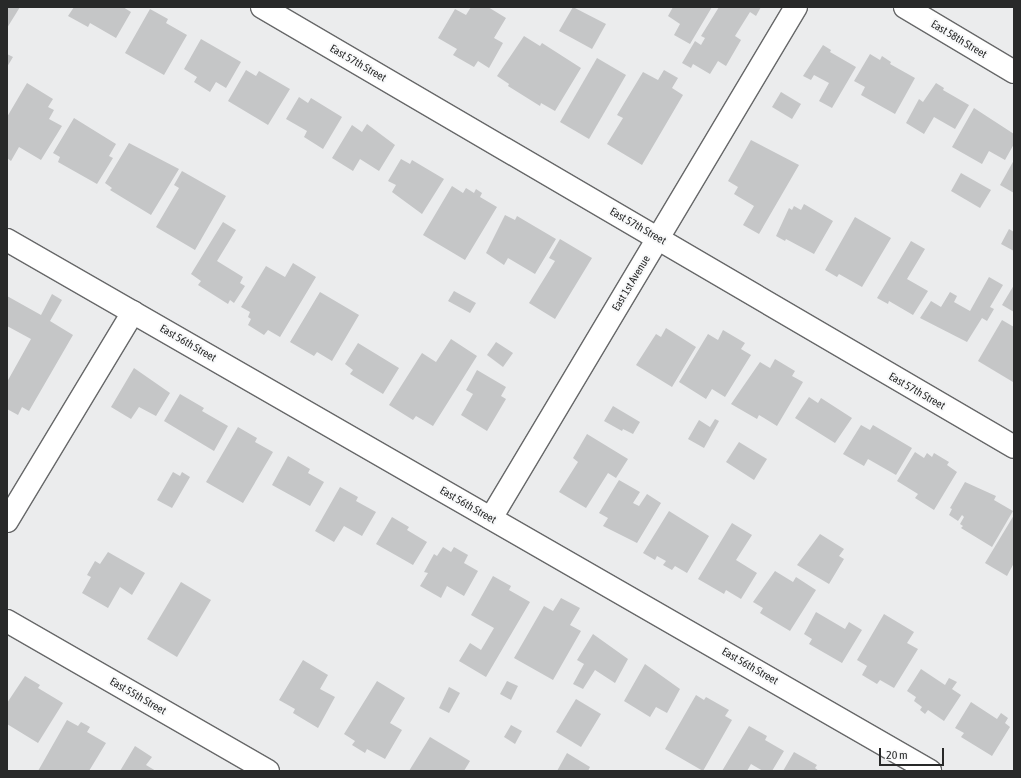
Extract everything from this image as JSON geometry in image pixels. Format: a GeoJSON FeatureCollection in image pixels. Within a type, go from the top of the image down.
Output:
{"type":"FeatureCollection","features":[{"type":"Feature","properties":{"kind":"street","name":"East 57th Street"},"geometry":{"type":"LineString","coordinates":[[262,7],[1014,447]]}},
{"type":"Feature","properties":{"kind":"street","name":"East 1st Avenue"},"geometry":{"type":"LineString","coordinates":[[491,518],[796,7]]}},
{"type":"Feature","properties":{"kind":"street","name":"East 58th Street"},"geometry":{"type":"LineString","coordinates":[[905,7],[1014,72]]}},
{"type":"Feature","properties":{"kind":"street","name":"East 56th Street"},"geometry":{"type":"LineString","coordinates":[[7,240],[930,771]]}},
{"type":"Feature","properties":{"kind":"street"},"geometry":{"type":"LineString","coordinates":[[7,521],[132,312]]}},
{"type":"Feature","properties":{"kind":"street","name":"East 55th Street"},"geometry":{"type":"LineString","coordinates":[[7,621],[268,771]]}},
{"type":"Feature","properties":{"kind":"building"},"geometry":{"type":"Polygon","coordinates":[[[7,7],[20,7],[7,28],[7,7]]]}},
{"type":"Feature","properties":{"kind":"building"},"geometry":{"type":"Polygon","coordinates":[[[74,7],[123,7],[131,12],[116,38],[90,23],[88,27],[68,16],[74,7]]]}},
{"type":"Feature","properties":{"kind":"building"},"geometry":{"type":"Polygon","coordinates":[[[471,7],[488,7],[506,18],[494,38],[503,43],[489,68],[478,61],[474,67],[453,55],[457,49],[438,38],[455,9],[466,15],[471,7]]]}},
{"type":"Feature","properties":{"kind":"building"},"geometry":{"type":"Polygon","coordinates":[[[573,7],[606,24],[592,49],[559,31],[573,7]]]}},
{"type":"Feature","properties":{"kind":"building"},"geometry":{"type":"Polygon","coordinates":[[[673,7],[712,7],[690,44],[674,35],[680,24],[668,16],[673,7]]]}},
{"type":"Feature","properties":{"kind":"building"},"geometry":{"type":"Polygon","coordinates":[[[719,7],[761,7],[756,16],[750,12],[735,36],[741,40],[726,66],[718,61],[710,74],[693,64],[691,68],[682,63],[695,41],[701,45],[705,38],[701,36],[719,7]]]}},
{"type":"Feature","properties":{"kind":"building"},"geometry":{"type":"Polygon","coordinates":[[[150,9],[168,19],[166,23],[187,35],[164,75],[125,53],[150,9]]]}},
{"type":"Feature","properties":{"kind":"building"},"geometry":{"type":"Polygon","coordinates":[[[524,36],[540,46],[542,43],[581,68],[555,111],[541,103],[540,106],[508,86],[509,84],[497,76],[524,36]]]}},
{"type":"Feature","properties":{"kind":"building"},"geometry":{"type":"Polygon","coordinates":[[[201,39],[241,62],[226,88],[216,82],[210,92],[194,82],[197,77],[184,69],[201,39]]]}},
{"type":"Feature","properties":{"kind":"building"},"geometry":{"type":"Polygon","coordinates":[[[823,45],[831,50],[830,52],[856,67],[832,108],[819,101],[829,83],[814,75],[811,80],[803,76],[823,45]]]}},
{"type":"Feature","properties":{"kind":"building"},"geometry":{"type":"Polygon","coordinates":[[[7,54],[13,57],[7,67],[7,54]]]}},
{"type":"Feature","properties":{"kind":"building"},"geometry":{"type":"Polygon","coordinates":[[[870,54],[880,60],[882,56],[891,62],[890,64],[915,78],[895,114],[861,95],[865,87],[854,81],[870,54]]]}},
{"type":"Feature","properties":{"kind":"building"},"geometry":{"type":"Polygon","coordinates":[[[597,58],[626,75],[589,139],[560,122],[597,58]]]}},
{"type":"Feature","properties":{"kind":"building"},"geometry":{"type":"Polygon","coordinates":[[[246,70],[256,76],[259,71],[290,89],[268,125],[228,101],[246,70]]]}},
{"type":"Feature","properties":{"kind":"building"},"geometry":{"type":"Polygon","coordinates":[[[664,70],[678,78],[672,88],[683,95],[642,165],[607,144],[623,118],[617,115],[643,72],[658,80],[664,70]]]}},
{"type":"Feature","properties":{"kind":"building"},"geometry":{"type":"Polygon","coordinates":[[[27,83],[53,99],[48,107],[54,110],[49,119],[62,126],[41,160],[19,147],[11,161],[7,158],[7,117],[27,83]]]}},
{"type":"Feature","properties":{"kind":"building"},"geometry":{"type":"Polygon","coordinates":[[[936,83],[944,88],[943,90],[969,105],[955,129],[934,117],[924,134],[906,123],[919,99],[923,102],[936,83]]]}},
{"type":"Feature","properties":{"kind":"building"},"geometry":{"type":"Polygon","coordinates":[[[781,92],[801,104],[792,119],[772,107],[781,92]]]}},
{"type":"Feature","properties":{"kind":"building"},"geometry":{"type":"Polygon","coordinates":[[[299,97],[308,103],[311,98],[342,117],[323,149],[304,137],[307,131],[286,119],[299,97]]]}},
{"type":"Feature","properties":{"kind":"building"},"geometry":{"type":"Polygon","coordinates":[[[974,108],[1014,134],[1014,144],[1005,160],[989,151],[982,164],[952,147],[974,108]]]}},
{"type":"Feature","properties":{"kind":"building"},"geometry":{"type":"Polygon","coordinates":[[[74,118],[116,144],[109,156],[113,158],[97,184],[58,162],[60,157],[53,153],[74,118]]]}},
{"type":"Feature","properties":{"kind":"building"},"geometry":{"type":"Polygon","coordinates":[[[367,124],[395,145],[379,171],[360,159],[353,171],[332,158],[352,125],[362,132],[367,124]]]}},
{"type":"Feature","properties":{"kind":"building"},"geometry":{"type":"Polygon","coordinates":[[[751,140],[799,165],[759,234],[743,225],[754,206],[734,194],[738,187],[728,181],[751,140]]]}},
{"type":"Feature","properties":{"kind":"building"},"geometry":{"type":"Polygon","coordinates":[[[129,143],[179,169],[151,215],[110,190],[112,188],[105,183],[129,143]]]}},
{"type":"Feature","properties":{"kind":"building"},"geometry":{"type":"Polygon","coordinates":[[[401,159],[410,164],[412,160],[444,179],[422,214],[392,192],[396,185],[388,181],[401,159]]]}},
{"type":"Feature","properties":{"kind":"building"},"geometry":{"type":"Polygon","coordinates":[[[1014,160],[1014,193],[1000,185],[1014,160]]]}},
{"type":"Feature","properties":{"kind":"building"},"geometry":{"type":"Polygon","coordinates":[[[182,171],[226,196],[195,250],[156,227],[179,188],[174,185],[182,171]]]}},
{"type":"Feature","properties":{"kind":"building"},"geometry":{"type":"Polygon","coordinates":[[[961,173],[991,190],[980,208],[951,191],[961,173]]]}},
{"type":"Feature","properties":{"kind":"building"},"geometry":{"type":"Polygon","coordinates":[[[452,186],[463,193],[466,188],[474,193],[476,189],[482,193],[480,197],[497,207],[465,260],[423,235],[452,186]]]}},
{"type":"Feature","properties":{"kind":"building"},"geometry":{"type":"Polygon","coordinates":[[[804,204],[833,221],[814,254],[786,239],[785,241],[776,236],[789,208],[792,210],[794,206],[801,210],[804,204]]]}},
{"type":"Feature","properties":{"kind":"building"},"geometry":{"type":"Polygon","coordinates":[[[505,215],[515,220],[517,216],[556,239],[535,274],[508,258],[504,265],[486,253],[505,215]]]}},
{"type":"Feature","properties":{"kind":"building"},"geometry":{"type":"Polygon","coordinates":[[[855,217],[891,238],[862,287],[839,274],[837,277],[825,270],[855,217]]]}},
{"type":"Feature","properties":{"kind":"building"},"geometry":{"type":"Polygon","coordinates":[[[223,222],[236,230],[217,261],[243,277],[240,283],[245,286],[234,303],[230,300],[228,304],[198,285],[201,281],[191,274],[223,222]]]}},
{"type":"Feature","properties":{"kind":"building"},"geometry":{"type":"Polygon","coordinates":[[[1009,229],[1014,232],[1014,251],[1001,244],[1009,229]]]}},
{"type":"Feature","properties":{"kind":"building"},"geometry":{"type":"Polygon","coordinates":[[[560,239],[592,258],[555,319],[529,303],[555,261],[549,258],[560,239]]]}},
{"type":"Feature","properties":{"kind":"building"},"geometry":{"type":"Polygon","coordinates":[[[911,241],[925,249],[907,279],[928,291],[913,315],[889,301],[888,304],[877,298],[911,241]]]}},
{"type":"Feature","properties":{"kind":"building"},"geometry":{"type":"Polygon","coordinates":[[[293,263],[316,277],[280,337],[268,330],[264,335],[248,325],[251,319],[248,317],[250,312],[241,307],[266,266],[285,277],[293,263]]]}},
{"type":"Feature","properties":{"kind":"building"},"geometry":{"type":"Polygon","coordinates":[[[989,277],[1003,285],[990,307],[994,309],[987,321],[982,318],[967,342],[920,318],[931,301],[941,307],[950,292],[957,296],[954,302],[970,311],[989,277]]]}},
{"type":"Feature","properties":{"kind":"building"},"geometry":{"type":"Polygon","coordinates":[[[1014,285],[1014,312],[1002,305],[1014,285]]]}},
{"type":"Feature","properties":{"kind":"building"},"geometry":{"type":"Polygon","coordinates":[[[454,291],[476,303],[470,313],[448,301],[454,291]]]}},
{"type":"Feature","properties":{"kind":"building"},"geometry":{"type":"Polygon","coordinates":[[[320,292],[359,315],[332,361],[317,352],[314,356],[290,342],[320,292]]]}},
{"type":"Feature","properties":{"kind":"building"},"geometry":{"type":"Polygon","coordinates":[[[52,294],[62,300],[50,321],[73,335],[29,411],[22,407],[18,415],[7,409],[7,382],[31,339],[7,326],[7,296],[41,315],[52,294]]]}},
{"type":"Feature","properties":{"kind":"building"},"geometry":{"type":"Polygon","coordinates":[[[1002,320],[1014,327],[1013,382],[978,361],[1002,320]]]}},
{"type":"Feature","properties":{"kind":"building"},"geometry":{"type":"Polygon","coordinates":[[[666,328],[696,347],[672,387],[636,365],[656,334],[661,337],[666,328]]]}},
{"type":"Feature","properties":{"kind":"building"},"geometry":{"type":"Polygon","coordinates":[[[723,330],[745,343],[741,349],[751,355],[725,397],[712,389],[706,399],[679,382],[708,334],[718,340],[723,330]]]}},
{"type":"Feature","properties":{"kind":"building"},"geometry":{"type":"Polygon","coordinates":[[[451,339],[477,356],[433,426],[416,416],[413,420],[389,405],[422,353],[436,362],[451,339]]]}},
{"type":"Feature","properties":{"kind":"building"},"geometry":{"type":"Polygon","coordinates":[[[496,342],[513,353],[503,367],[487,355],[496,342]]]}},
{"type":"Feature","properties":{"kind":"building"},"geometry":{"type":"Polygon","coordinates":[[[358,343],[399,368],[383,394],[350,374],[353,370],[345,364],[358,343]]]}},
{"type":"Feature","properties":{"kind":"building"},"geometry":{"type":"Polygon","coordinates":[[[775,359],[795,371],[792,376],[803,382],[777,426],[759,415],[757,419],[731,404],[760,362],[770,368],[775,359]]]}},
{"type":"Feature","properties":{"kind":"building"},"geometry":{"type":"Polygon","coordinates":[[[134,368],[170,393],[156,416],[139,407],[131,419],[111,407],[134,368]]]}},
{"type":"Feature","properties":{"kind":"building"},"geometry":{"type":"Polygon","coordinates":[[[477,370],[506,387],[501,396],[506,399],[487,431],[461,415],[473,394],[466,390],[477,370]]]}},
{"type":"Feature","properties":{"kind":"building"},"geometry":{"type":"Polygon","coordinates":[[[180,394],[204,408],[202,411],[228,426],[214,451],[164,421],[180,394]]]}},
{"type":"Feature","properties":{"kind":"building"},"geometry":{"type":"Polygon","coordinates":[[[809,397],[818,403],[821,398],[852,418],[835,443],[795,418],[809,397]]]}},
{"type":"Feature","properties":{"kind":"building"},"geometry":{"type":"Polygon","coordinates":[[[613,406],[640,422],[633,434],[623,429],[622,431],[604,421],[613,406]]]}},
{"type":"Feature","properties":{"kind":"building"},"geometry":{"type":"Polygon","coordinates":[[[715,419],[719,421],[704,448],[688,439],[699,420],[710,427],[715,419]]]}},
{"type":"Feature","properties":{"kind":"building"},"geometry":{"type":"Polygon","coordinates":[[[861,425],[870,430],[873,425],[912,448],[896,475],[868,459],[864,466],[843,454],[861,425]]]}},
{"type":"Feature","properties":{"kind":"building"},"geometry":{"type":"Polygon","coordinates":[[[238,427],[257,438],[255,442],[273,452],[243,503],[206,482],[238,427]]]}},
{"type":"Feature","properties":{"kind":"building"},"geometry":{"type":"Polygon","coordinates":[[[587,434],[628,459],[616,478],[608,473],[586,508],[559,492],[578,462],[573,458],[587,434]]]}},
{"type":"Feature","properties":{"kind":"building"},"geometry":{"type":"Polygon","coordinates":[[[739,442],[767,459],[754,480],[726,462],[739,442]]]}},
{"type":"Feature","properties":{"kind":"building"},"geometry":{"type":"Polygon","coordinates":[[[915,452],[924,458],[927,453],[932,457],[934,453],[949,462],[947,465],[957,472],[934,510],[915,498],[918,494],[897,481],[915,452]]]}},
{"type":"Feature","properties":{"kind":"building"},"geometry":{"type":"Polygon","coordinates":[[[288,456],[310,469],[308,473],[324,482],[310,506],[272,485],[288,456]]]}},
{"type":"Feature","properties":{"kind":"building"},"geometry":{"type":"Polygon","coordinates":[[[173,472],[180,476],[182,472],[190,477],[172,508],[157,500],[173,472]]]}},
{"type":"Feature","properties":{"kind":"building"},"geometry":{"type":"Polygon","coordinates":[[[619,480],[640,492],[633,503],[639,506],[647,494],[661,503],[637,543],[603,526],[608,518],[599,513],[619,480]]]}},
{"type":"Feature","properties":{"kind":"building"},"geometry":{"type":"Polygon","coordinates":[[[965,482],[996,496],[994,500],[1013,511],[992,547],[961,528],[963,526],[960,524],[964,517],[962,515],[958,521],[949,515],[952,509],[950,508],[965,482]]]}},
{"type":"Feature","properties":{"kind":"building"},"geometry":{"type":"Polygon","coordinates":[[[340,487],[358,497],[356,501],[376,512],[362,536],[344,526],[334,542],[315,531],[340,487]]]}},
{"type":"Feature","properties":{"kind":"building"},"geometry":{"type":"Polygon","coordinates":[[[669,511],[709,536],[687,573],[675,566],[672,570],[663,565],[666,561],[657,556],[655,560],[643,553],[669,511]]]}},
{"type":"Feature","properties":{"kind":"building"},"geometry":{"type":"Polygon","coordinates":[[[1014,515],[1014,563],[1007,576],[985,563],[1014,515]]]}},
{"type":"Feature","properties":{"kind":"building"},"geometry":{"type":"Polygon","coordinates":[[[392,517],[409,527],[407,530],[427,542],[413,565],[376,544],[392,517]]]}},
{"type":"Feature","properties":{"kind":"building"},"geometry":{"type":"Polygon","coordinates":[[[732,523],[752,535],[736,560],[757,573],[741,599],[726,590],[724,594],[698,579],[732,523]]]}},
{"type":"Feature","properties":{"kind":"building"},"geometry":{"type":"Polygon","coordinates":[[[820,534],[844,549],[839,556],[844,559],[829,584],[797,565],[820,534]]]}},
{"type":"Feature","properties":{"kind":"building"},"geometry":{"type":"Polygon","coordinates":[[[443,547],[451,552],[454,547],[468,555],[464,563],[478,571],[464,596],[447,586],[441,598],[420,586],[428,573],[424,572],[434,554],[437,556],[443,547]]]}},
{"type":"Feature","properties":{"kind":"building"},"geometry":{"type":"Polygon","coordinates":[[[108,552],[145,573],[132,595],[120,587],[108,608],[82,593],[91,577],[87,575],[95,561],[100,564],[108,552]]]}},
{"type":"Feature","properties":{"kind":"building"},"geometry":{"type":"Polygon","coordinates":[[[775,571],[793,582],[796,577],[816,590],[790,631],[760,613],[763,608],[753,602],[775,571]]]}},
{"type":"Feature","properties":{"kind":"building"},"geometry":{"type":"Polygon","coordinates":[[[493,576],[511,586],[509,590],[530,602],[486,677],[459,661],[470,643],[481,650],[494,628],[471,615],[493,576]]]}},
{"type":"Feature","properties":{"kind":"building"},"geometry":{"type":"Polygon","coordinates":[[[181,582],[211,600],[177,657],[147,639],[181,582]]]}},
{"type":"Feature","properties":{"kind":"building"},"geometry":{"type":"Polygon","coordinates":[[[561,598],[580,608],[570,625],[581,631],[553,680],[514,658],[544,606],[553,611],[561,598]]]}},
{"type":"Feature","properties":{"kind":"building"},"geometry":{"type":"Polygon","coordinates":[[[816,612],[845,629],[849,622],[862,630],[842,663],[809,644],[812,639],[804,634],[816,612]]]}},
{"type":"Feature","properties":{"kind":"building"},"geometry":{"type":"Polygon","coordinates":[[[884,614],[914,632],[907,643],[918,649],[894,688],[880,680],[877,684],[862,675],[867,666],[857,660],[884,614]]]}},
{"type":"Feature","properties":{"kind":"building"},"geometry":{"type":"Polygon","coordinates":[[[593,634],[628,659],[615,683],[595,670],[583,689],[573,684],[584,664],[577,660],[593,634]]]}},
{"type":"Feature","properties":{"kind":"building"},"geometry":{"type":"Polygon","coordinates":[[[303,660],[328,675],[320,689],[335,697],[318,728],[293,713],[295,709],[279,700],[303,660]]]}},
{"type":"Feature","properties":{"kind":"building"},"geometry":{"type":"Polygon","coordinates":[[[645,664],[680,689],[667,713],[656,707],[650,717],[624,701],[645,664]]]}},
{"type":"Feature","properties":{"kind":"building"},"geometry":{"type":"Polygon","coordinates":[[[921,669],[945,685],[949,678],[957,682],[952,689],[961,695],[944,721],[928,710],[925,714],[920,710],[922,707],[914,701],[916,697],[907,691],[921,669]]]}},
{"type":"Feature","properties":{"kind":"building"},"geometry":{"type":"Polygon","coordinates":[[[25,676],[40,685],[38,688],[63,703],[38,743],[7,724],[7,703],[25,676]]]}},
{"type":"Feature","properties":{"kind":"building"},"geometry":{"type":"Polygon","coordinates":[[[377,681],[405,698],[390,723],[402,730],[385,759],[367,749],[365,753],[352,745],[355,741],[344,734],[377,681]]]}},
{"type":"Feature","properties":{"kind":"building"},"geometry":{"type":"Polygon","coordinates":[[[507,681],[518,686],[511,700],[500,694],[507,681]]]}},
{"type":"Feature","properties":{"kind":"building"},"geometry":{"type":"Polygon","coordinates":[[[449,687],[460,693],[449,713],[439,708],[449,687]]]}},
{"type":"Feature","properties":{"kind":"building"},"geometry":{"type":"Polygon","coordinates":[[[696,695],[704,700],[706,697],[729,710],[725,716],[732,720],[703,771],[665,749],[696,695]]]}},
{"type":"Feature","properties":{"kind":"building"},"geometry":{"type":"Polygon","coordinates":[[[576,699],[601,714],[581,747],[556,732],[576,699]]]}},
{"type":"Feature","properties":{"kind":"building"},"geometry":{"type":"Polygon","coordinates":[[[971,702],[997,719],[1001,713],[1008,718],[1005,723],[1010,727],[992,756],[961,737],[964,733],[955,728],[971,702]]]}},
{"type":"Feature","properties":{"kind":"building"},"geometry":{"type":"Polygon","coordinates":[[[67,720],[78,726],[81,722],[90,727],[87,732],[106,743],[89,771],[38,771],[67,720]]]}},
{"type":"Feature","properties":{"kind":"building"},"geometry":{"type":"Polygon","coordinates":[[[511,725],[522,731],[515,744],[504,737],[511,725]]]}},
{"type":"Feature","properties":{"kind":"building"},"geometry":{"type":"Polygon","coordinates":[[[749,726],[767,736],[765,740],[784,751],[772,771],[763,771],[751,764],[747,771],[722,771],[749,726]]]}},
{"type":"Feature","properties":{"kind":"building"},"geometry":{"type":"Polygon","coordinates":[[[430,737],[470,761],[464,771],[409,771],[430,737]]]}},
{"type":"Feature","properties":{"kind":"building"},"geometry":{"type":"Polygon","coordinates":[[[135,746],[152,757],[146,765],[156,771],[120,771],[135,746]]]}},
{"type":"Feature","properties":{"kind":"building"},"geometry":{"type":"Polygon","coordinates":[[[794,752],[817,765],[815,768],[819,771],[783,771],[794,752]]]}},
{"type":"Feature","properties":{"kind":"building"},"geometry":{"type":"Polygon","coordinates":[[[567,753],[590,767],[588,771],[557,771],[567,753]]]}}]}
